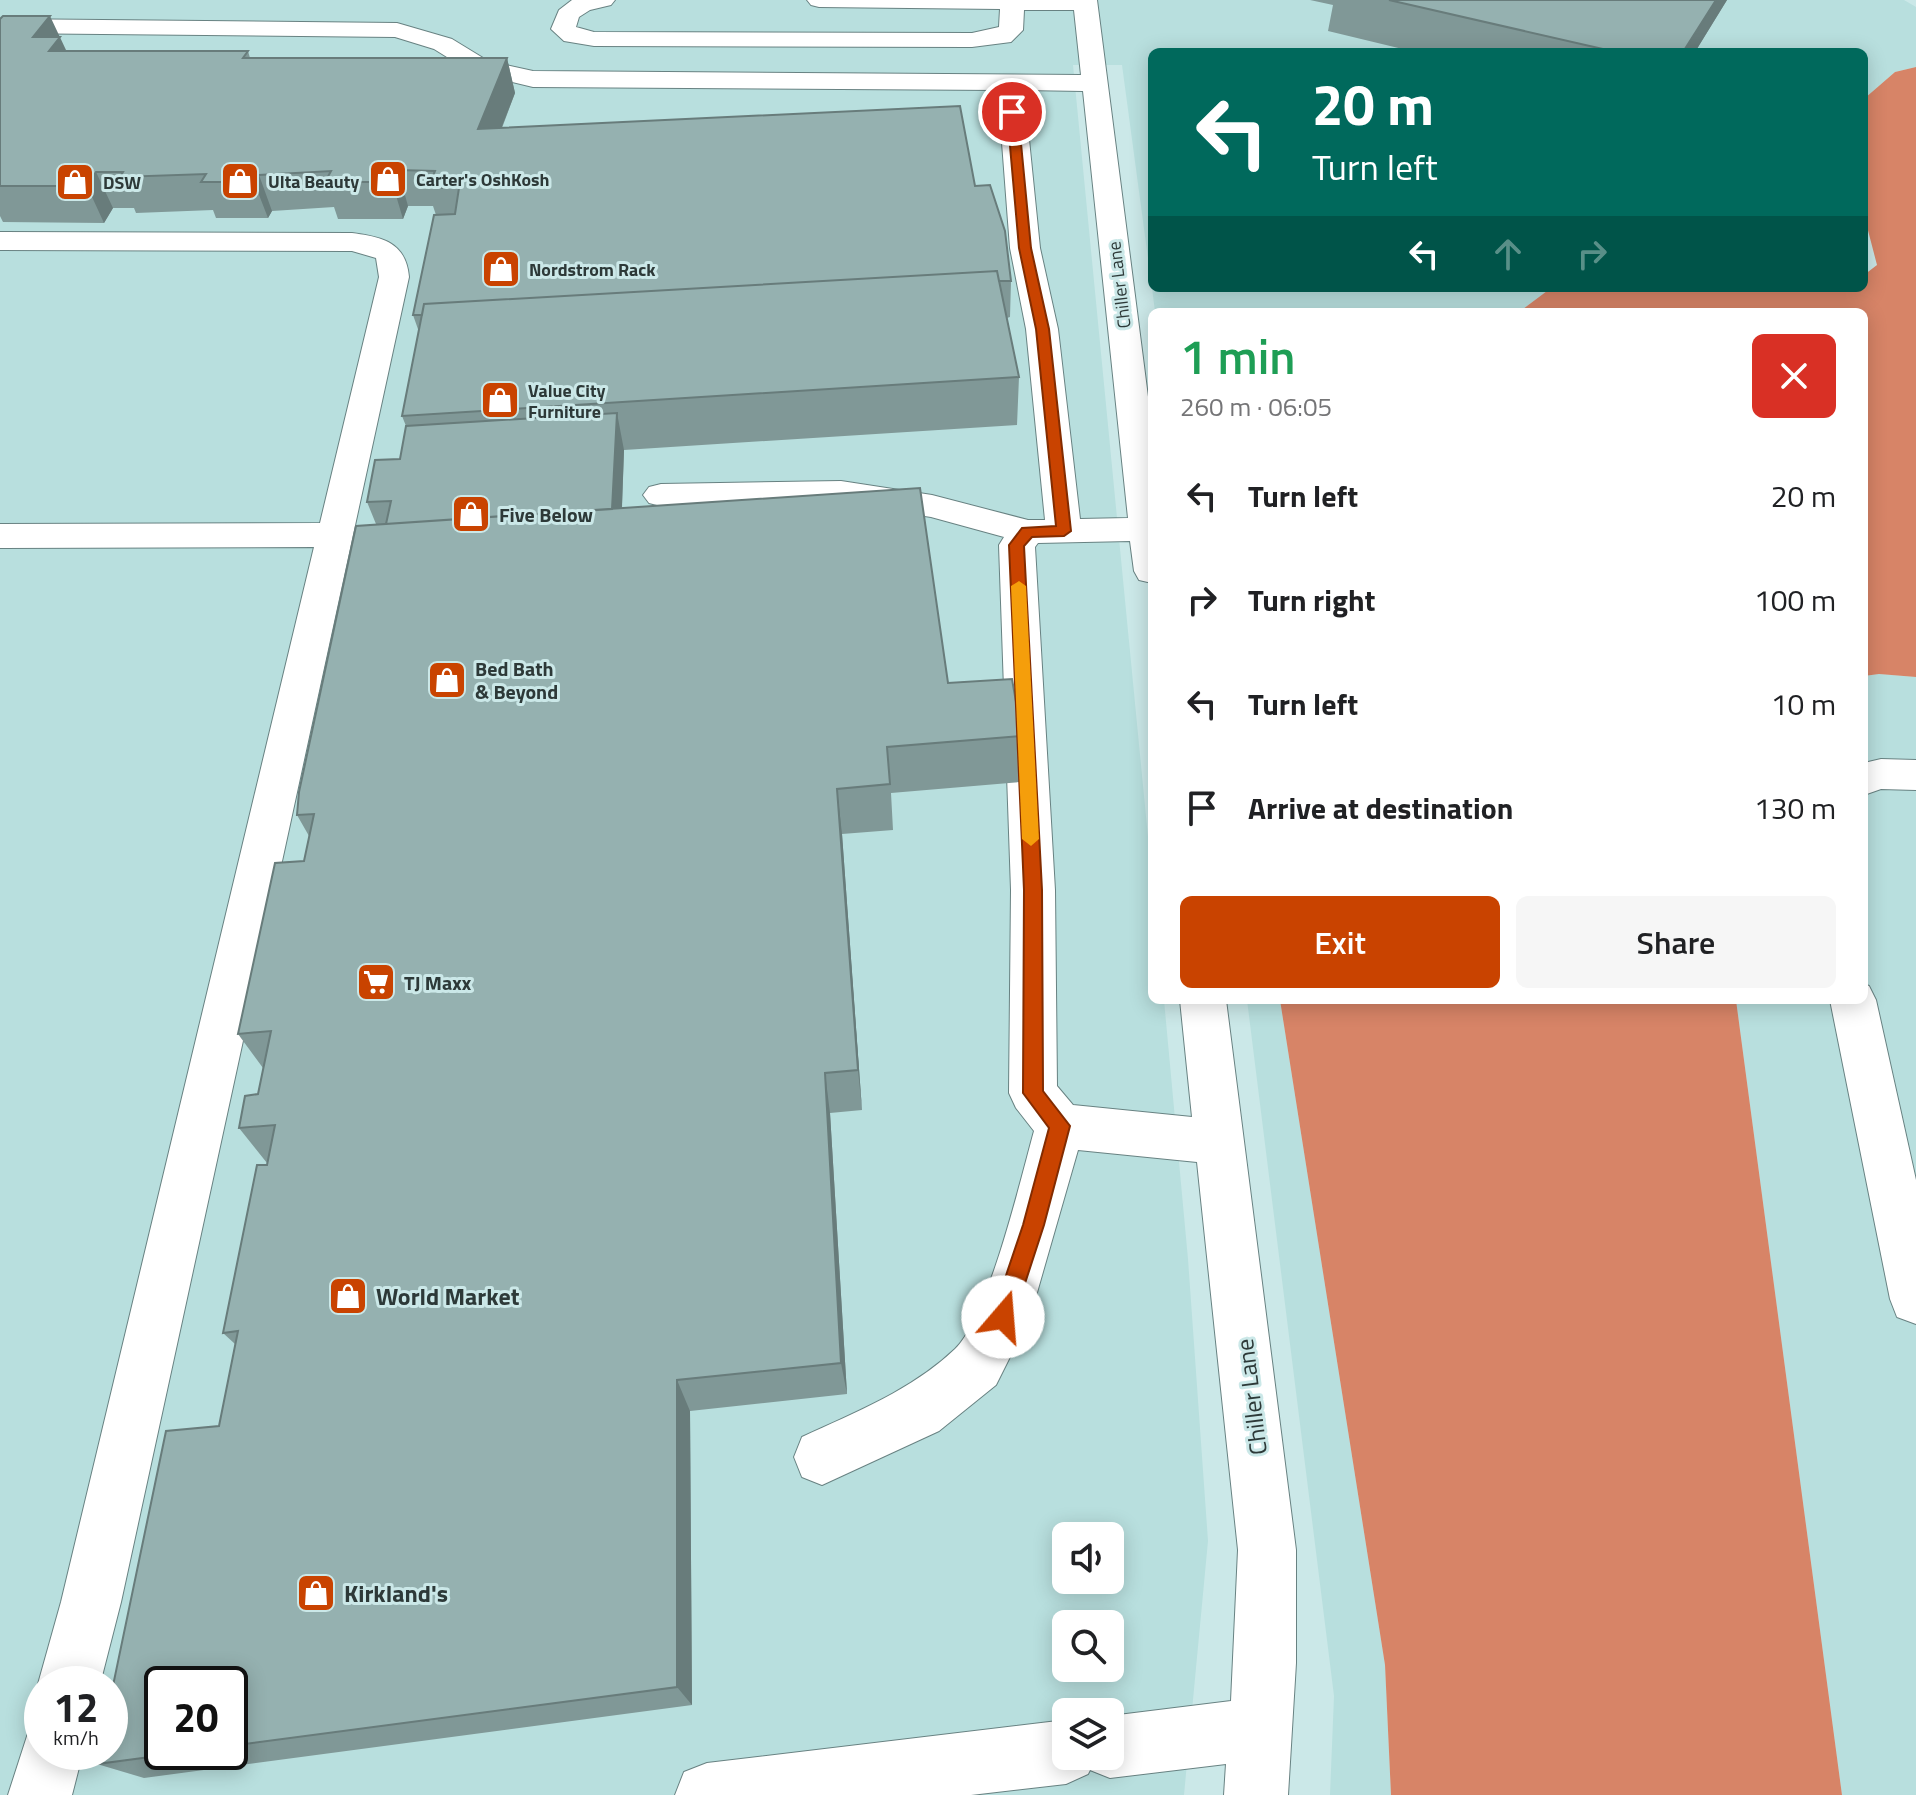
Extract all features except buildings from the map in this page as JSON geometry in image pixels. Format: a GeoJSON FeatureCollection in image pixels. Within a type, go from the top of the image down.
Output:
{"type":"FeatureCollection","features":[{"type":"Feature","properties":{"kind":"street"},"geometry":{"type":"LineString","coordinates":[[603,0],[574,6],[564,17],[563,29],[573,36],[608,39],[972,40],[1002,37],[1011,30],[1012,2]]}},
{"type":"Feature","properties":{"kind":"street"},"geometry":{"type":"LineString","coordinates":[[819,0],[1085,1]]}},
{"type":"Feature","properties":{"kind":"street","name":"Chiller Lane"},"geometry":{"type":"LineString","coordinates":[[1085,1],[1148,537]]}},
{"type":"Feature","properties":{"kind":"street"},"geometry":{"type":"LineString","coordinates":[[0,26],[397,30],[443,44],[480,67],[533,79],[1095,83]]}},
{"type":"Feature","properties":{"kind":"street"},"geometry":{"type":"LineString","coordinates":[[1010,83],[1025,248],[1042,329],[1046,531]]}},
{"type":"Feature","properties":{"kind":"street"},"geometry":{"type":"LineString","coordinates":[[0,241],[339,242],[377,246],[389,252],[394,263],[394,277],[74,1666]]}},
{"type":"Feature","properties":{"kind":"street"},"geometry":{"type":"LineString","coordinates":[[661,495],[841,492],[932,506],[1046,531],[1147,529]]}},
{"type":"Feature","properties":{"kind":"street"},"geometry":{"type":"LineString","coordinates":[[1046,531],[1017,545],[1033,890],[1033,1093],[1060,1126],[1220,1142]]}},
{"type":"Feature","properties":{"kind":"street"},"geometry":{"type":"LineString","coordinates":[[0,536],[335,535]]}},
{"type":"Feature","properties":{"kind":"street"},"geometry":{"type":"LineString","coordinates":[[1868,778],[1881,774],[1916,775]]}},
{"type":"Feature","properties":{"kind":"street","name":"Chiller Lane"},"geometry":{"type":"LineString","coordinates":[[1203,1004],[1267,1550],[1256,1795]]}},
{"type":"Feature","properties":{"kind":"street"},"geometry":{"type":"LineString","coordinates":[[1854,1004],[1916,1299]]}},
{"type":"Feature","properties":{"kind":"street"},"geometry":{"type":"LineString","coordinates":[[822,1457],[919,1411],[977,1366],[1003,1317],[1033,1225],[1060,1126]]}},
{"type":"Feature","properties":{"kind":"street"},"geometry":{"type":"LineString","coordinates":[[1124,1745],[1261,1729]]}},
{"type":"Feature","properties":{"kind":"street"},"geometry":{"type":"LineString","coordinates":[[707,1795],[1052,1754]]}},
{"type":"Feature","properties":{"kind":"street"},"geometry":{"type":"LineString","coordinates":[[40,1795],[46,1770]]}},
{"type":"Feature","properties":{"kind":"shaded area"},"geometry":{"type":"Polygon","coordinates":[[[0,0],[1904,0],[1916,7],[1916,67],[1895,72],[1868,95],[1868,48],[1148,48],[1148,258],[1122,65],[1073,65],[1148,837],[1148,1004],[1164,1004],[1188,1259],[1208,1541],[1184,1795],[0,1795],[0,0]]]}},
{"type":"Feature","properties":{"kind":"shaded area"},"geometry":{"type":"Polygon","coordinates":[[[1916,67],[1916,677],[1868,675],[1868,308],[1524,308],[1546,292],[1868,292],[1868,272],[1877,265],[1868,230],[1868,95],[1895,72],[1916,67]]]}},
{"type":"Feature","properties":{"kind":"shaded area"},"geometry":{"type":"Polygon","coordinates":[[[1152,292],[1546,292],[1524,308],[1154,308],[1152,292]]]}},
{"type":"Feature","properties":{"kind":"shaded area"},"geometry":{"type":"Polygon","coordinates":[[[1868,675],[1916,677],[1916,1795],[1842,1795],[1737,1004],[1868,1004],[1868,675]]]}},
{"type":"Feature","properties":{"kind":"shaded area"},"geometry":{"type":"Polygon","coordinates":[[[1248,1004],[1281,1004],[1385,1665],[1391,1795],[1330,1795],[1334,1696],[1248,1004]]]}},
{"type":"Feature","properties":{"kind":"shaded area"},"geometry":{"type":"Polygon","coordinates":[[[1281,1004],[1737,1004],[1842,1795],[1391,1795],[1385,1665],[1281,1004]]]}},
{"type":"Feature","properties":{"kind":"slow traffic"},"geometry":{"type":"LineString","coordinates":[[1019,586],[1031,839]]}},
{"type":"Feature","properties":{"kind":"place","name":"Carter's OshKosh"},"geometry":{"type":"Point","coordinates":[388,179]}},
{"type":"Feature","properties":{"kind":"place","name":"Ulta Beauty"},"geometry":{"type":"Point","coordinates":[240,181]}},
{"type":"Feature","properties":{"kind":"place","name":"DSW"},"geometry":{"type":"Point","coordinates":[75,182]}},
{"type":"Feature","properties":{"kind":"place","name":"Nordstrom Rack"},"geometry":{"type":"Point","coordinates":[501,269]}},
{"type":"Feature","properties":{"kind":"place","name":"Value City Furniture"},"geometry":{"type":"Point","coordinates":[500,400]}},
{"type":"Feature","properties":{"kind":"place","name":"Five Below"},"geometry":{"type":"Point","coordinates":[471,514]}},
{"type":"Feature","properties":{"kind":"place","name":"Bed Bath & Beyond"},"geometry":{"type":"Point","coordinates":[447,680]}},
{"type":"Feature","properties":{"kind":"place","name":"TJ Maxx"},"geometry":{"type":"Point","coordinates":[376,982]}},
{"type":"Feature","properties":{"kind":"place","name":"World Market"},"geometry":{"type":"Point","coordinates":[348,1296]}},
{"type":"Feature","properties":{"kind":"place","name":"Kirkland's"},"geometry":{"type":"Point","coordinates":[316,1593]}},
{"type":"Feature","properties":{"kind":"route"},"geometry":{"type":"LineString","coordinates":[[1003,1317],[1033,1225],[1060,1126],[1033,1093],[1033,890],[1017,545],[1028,532],[1064,531],[1042,329],[1025,248],[1012,112]]}}]}
